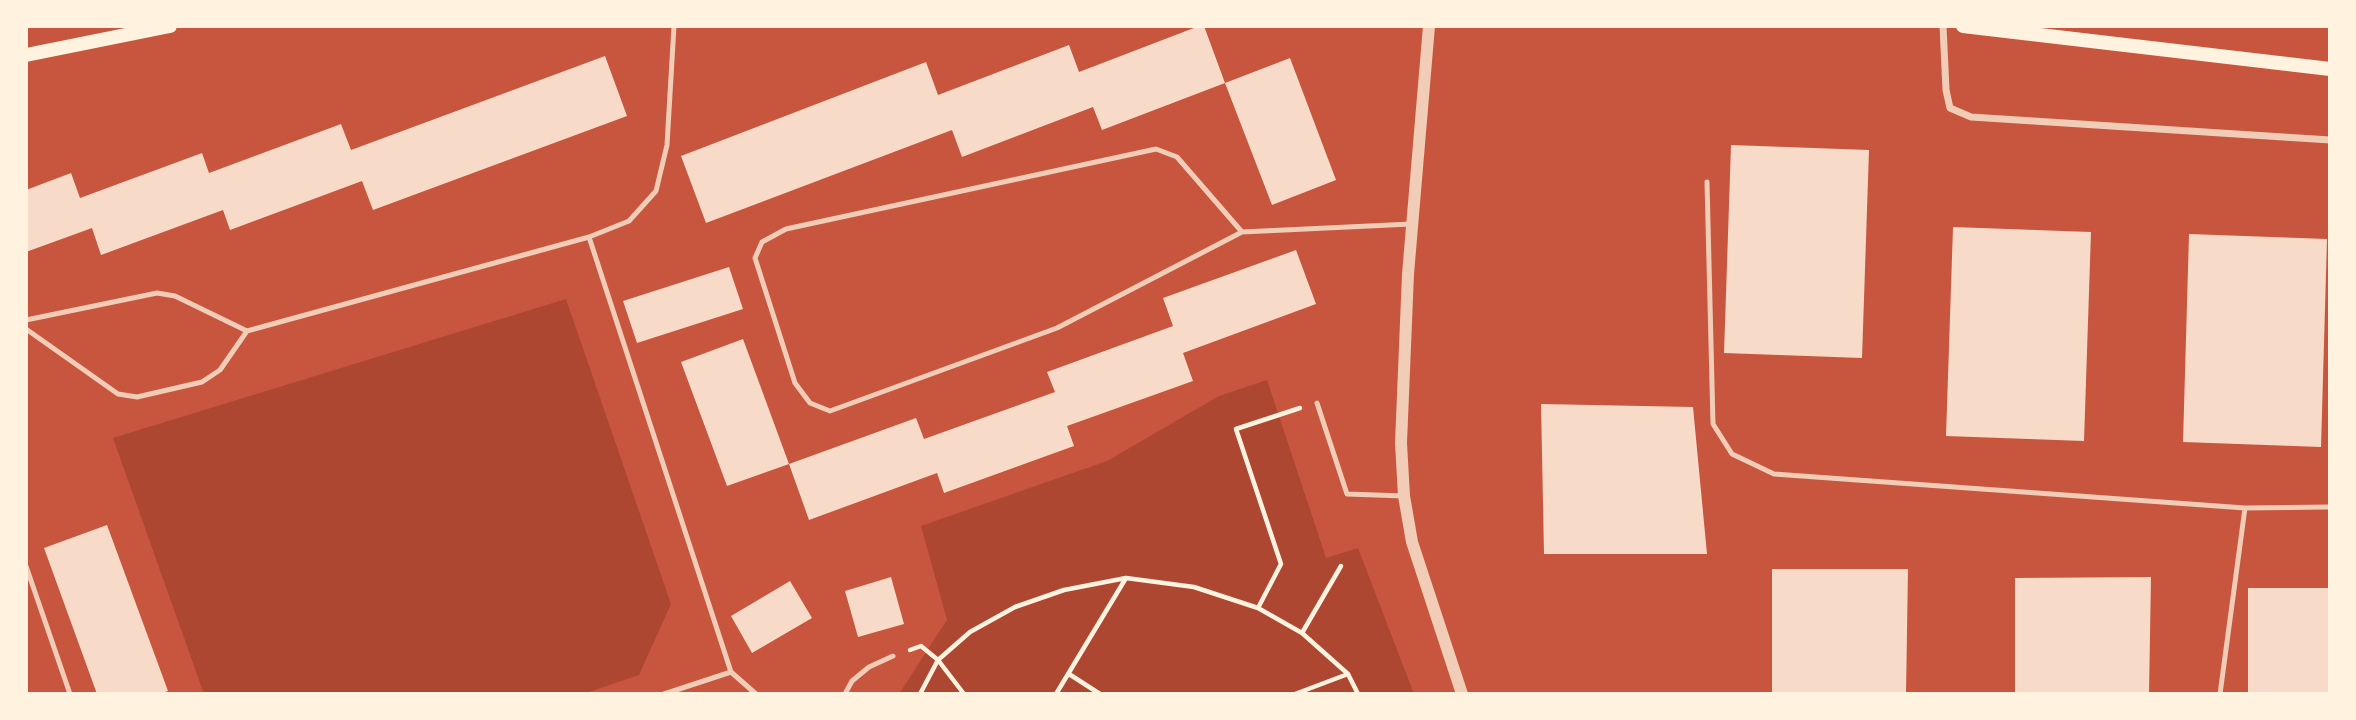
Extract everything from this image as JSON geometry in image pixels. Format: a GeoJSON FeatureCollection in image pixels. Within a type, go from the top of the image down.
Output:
{"type":"FeatureCollection","features":[{"type":"Feature","properties":{"kind":"main road"},"geometry":{"type":"LineString","coordinates":[[26,55],[170,26]]}},
{"type":"Feature","properties":{"kind":"main road"},"geometry":{"type":"LineString","coordinates":[[1963,26],[2330,69]]}},
{"type":"Feature","properties":{"kind":"street"},"geometry":{"type":"LineString","coordinates":[[1429,26],[1411,225],[1401,443],[1404,496],[1412,542],[1462,694]]}},
{"type":"Feature","properties":{"kind":"street"},"geometry":{"type":"LineString","coordinates":[[1943,26],[1950,108],[1971,117],[2330,140]]}},
{"type":"Feature","properties":{"kind":"lane"},"geometry":{"type":"LineString","coordinates":[[26,329],[118,394],[137,397],[202,382],[220,370],[247,331],[589,237],[629,221],[656,191],[667,145],[674,26]]}},
{"type":"Feature","properties":{"kind":"lane"},"geometry":{"type":"LineString","coordinates":[[1242,232],[1177,157],[1156,149],[786,229],[762,242],[755,258],[795,383],[810,403],[830,411],[1057,328],[1242,232],[1411,225]]}},
{"type":"Feature","properties":{"kind":"lane"},"geometry":{"type":"LineString","coordinates":[[1707,182],[1713,424],[1732,454],[1774,474],[2245,508],[2330,507]]}},
{"type":"Feature","properties":{"kind":"lane"},"geometry":{"type":"LineString","coordinates":[[589,237],[731,672],[756,694]]}},
{"type":"Feature","properties":{"kind":"lane"},"geometry":{"type":"LineString","coordinates":[[26,320],[157,293],[174,296],[247,331]]}},
{"type":"Feature","properties":{"kind":"lane"},"geometry":{"type":"LineString","coordinates":[[1317,403],[1347,494],[1404,496]]}},
{"type":"Feature","properties":{"kind":"lane"},"geometry":{"type":"LineString","coordinates":[[2220,694],[2245,508]]}},
{"type":"Feature","properties":{"kind":"lane"},"geometry":{"type":"LineString","coordinates":[[26,566],[70,694]]}},
{"type":"Feature","properties":{"kind":"lane"},"geometry":{"type":"LineString","coordinates":[[845,694],[852,681],[869,667],[892,656]]}},
{"type":"Feature","properties":{"kind":"lane"},"geometry":{"type":"LineString","coordinates":[[664,694],[731,672]]}},
{"type":"Feature","properties":{"kind":"path"},"geometry":{"type":"LineString","coordinates":[[1258,608],[1281,564],[1237,429],[1317,403]]}},
{"type":"Feature","properties":{"kind":"path"},"geometry":{"type":"LineString","coordinates":[[1302,633],[1341,566]]}},
{"type":"Feature","properties":{"kind":"path"},"geometry":{"type":"LineString","coordinates":[[1056,694],[1126,578]]}},
{"type":"Feature","properties":{"kind":"path"},"geometry":{"type":"LineString","coordinates":[[920,694],[938,660],[970,632],[1015,607],[1065,590],[1126,578],[1194,587],[1258,608],[1302,633],[1348,674],[1357,694]]}},
{"type":"Feature","properties":{"kind":"path"},"geometry":{"type":"LineString","coordinates":[[892,656],[921,646],[938,660],[964,694]]}},
{"type":"Feature","properties":{"kind":"path"},"geometry":{"type":"LineString","coordinates":[[1069,674],[1100,694]]}},
{"type":"Feature","properties":{"kind":"path"},"geometry":{"type":"LineString","coordinates":[[1295,694],[1348,674]]}},
{"type":"Feature","properties":{"kind":"shaded area"},"geometry":{"type":"Polygon","coordinates":[[[566,299],[671,604],[639,675],[583,694],[204,694],[113,438],[566,299]]]}},
{"type":"Feature","properties":{"kind":"shaded area"},"geometry":{"type":"Polygon","coordinates":[[[1267,380],[1326,558],[1358,548],[1414,694],[899,694],[947,620],[921,526],[1107,461],[1219,396],[1267,380]]]}},
{"type":"Feature","properties":{"kind":"building"},"geometry":{"type":"Polygon","coordinates":[[[1204,26],[1225,83],[1102,130],[1093,107],[962,157],[952,130],[706,223],[681,156],[926,62],[938,95],[1069,45],[1079,72],[1204,26]]]}},
{"type":"Feature","properties":{"kind":"building"},"geometry":{"type":"Polygon","coordinates":[[[605,56],[627,116],[373,210],[362,181],[230,230],[223,210],[101,255],[92,228],[26,252],[26,190],[71,173],[80,198],[202,153],[209,173],[341,124],[351,150],[605,56]]]}},
{"type":"Feature","properties":{"kind":"building"},"geometry":{"type":"Polygon","coordinates":[[[1290,58],[1336,180],[1272,205],[1225,83],[1290,58]]]}},
{"type":"Feature","properties":{"kind":"building"},"geometry":{"type":"Polygon","coordinates":[[[1731,145],[1869,150],[1862,358],[1724,353],[1731,145]]]}},
{"type":"Feature","properties":{"kind":"building"},"geometry":{"type":"Polygon","coordinates":[[[1953,227],[2091,232],[2084,441],[1946,436],[1953,227]]]}},
{"type":"Feature","properties":{"kind":"building"},"geometry":{"type":"Polygon","coordinates":[[[2189,234],[2327,239],[2321,447],[2183,442],[2189,234]]]}},
{"type":"Feature","properties":{"kind":"building"},"geometry":{"type":"Polygon","coordinates":[[[1296,250],[1316,304],[1183,353],[1193,381],[1067,426],[1074,446],[944,493],[937,473],[809,520],[789,464],[916,418],[924,439],[1055,392],[1047,372],[1173,326],[1163,298],[1296,250]]]}},
{"type":"Feature","properties":{"kind":"building"},"geometry":{"type":"Polygon","coordinates":[[[729,267],[743,309],[637,343],[623,301],[729,267]]]}},
{"type":"Feature","properties":{"kind":"building"},"geometry":{"type":"Polygon","coordinates":[[[743,339],[789,464],[727,486],[681,362],[743,339]]]}},
{"type":"Feature","properties":{"kind":"building"},"geometry":{"type":"Polygon","coordinates":[[[1541,404],[1693,407],[1707,554],[1544,554],[1541,404]]]}},
{"type":"Feature","properties":{"kind":"building"},"geometry":{"type":"Polygon","coordinates":[[[107,525],[168,691],[159,694],[97,694],[44,548],[107,525]]]}},
{"type":"Feature","properties":{"kind":"building"},"geometry":{"type":"Polygon","coordinates":[[[1772,569],[1908,569],[1906,694],[1772,694],[1772,569]]]}},
{"type":"Feature","properties":{"kind":"building"},"geometry":{"type":"Polygon","coordinates":[[[891,577],[904,624],[858,637],[845,591],[891,577]]]}},
{"type":"Feature","properties":{"kind":"building"},"geometry":{"type":"Polygon","coordinates":[[[2151,577],[2149,694],[2015,694],[2015,578],[2151,577]]]}},
{"type":"Feature","properties":{"kind":"building"},"geometry":{"type":"Polygon","coordinates":[[[790,581],[812,618],[752,653],[731,616],[790,581]]]}},
{"type":"Feature","properties":{"kind":"building"},"geometry":{"type":"Polygon","coordinates":[[[2248,588],[2330,588],[2330,694],[2248,694],[2248,588]]]}}]}
